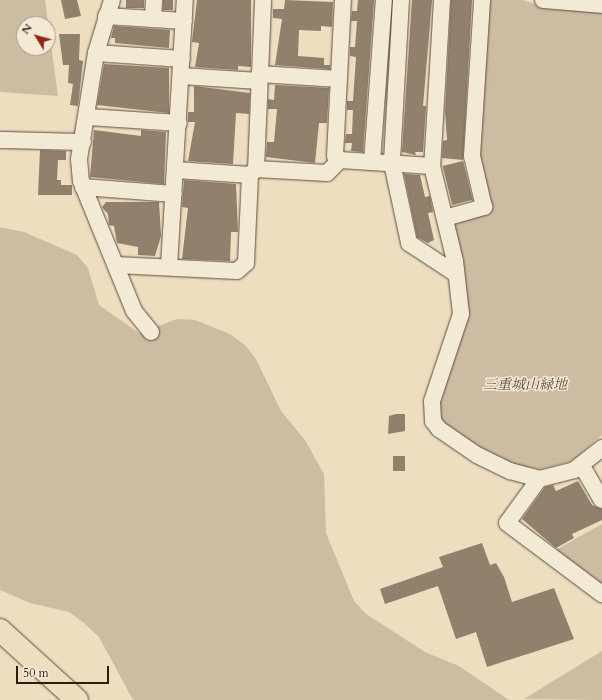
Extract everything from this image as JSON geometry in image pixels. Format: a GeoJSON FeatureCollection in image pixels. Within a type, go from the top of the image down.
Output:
{"type":"FeatureCollection","features":[{"type":"Feature","properties":{"kind":"highway"},"geometry":{"type":"LineString","coordinates":[[0,630],[77,700]]}},
{"type":"Feature","properties":{"kind":"street"},"geometry":{"type":"LineString","coordinates":[[112,0],[96,53],[88,117],[79,160],[83,187],[134,311],[151,332]]}},
{"type":"Feature","properties":{"kind":"street"},"geometry":{"type":"LineString","coordinates":[[153,19],[154,0]]}},
{"type":"Feature","properties":{"kind":"street"},"geometry":{"type":"LineString","coordinates":[[169,266],[179,123],[185,0]]}},
{"type":"Feature","properties":{"kind":"street"},"geometry":{"type":"LineString","coordinates":[[116,265],[169,266],[237,271],[246,262],[263,0]]}},
{"type":"Feature","properties":{"kind":"street"},"geometry":{"type":"LineString","coordinates":[[343,0],[335,156],[340,160],[432,166]]}},
{"type":"Feature","properties":{"kind":"street"},"geometry":{"type":"LineString","coordinates":[[372,162],[384,0]]}},
{"type":"Feature","properties":{"kind":"street"},"geometry":{"type":"LineString","coordinates":[[401,0],[392,163],[408,244],[456,274]]}},
{"type":"Feature","properties":{"kind":"street"},"geometry":{"type":"LineString","coordinates":[[442,0],[432,166],[445,218],[456,274],[461,314],[432,401],[433,421],[439,429],[477,455],[510,471],[539,479],[565,474],[582,466],[602,448]]}},
{"type":"Feature","properties":{"kind":"street"},"geometry":{"type":"LineString","coordinates":[[445,218],[484,207],[472,156],[482,0]]}},
{"type":"Feature","properties":{"kind":"street"},"geometry":{"type":"LineString","coordinates":[[544,0],[602,5]]}},
{"type":"Feature","properties":{"kind":"street"},"geometry":{"type":"LineString","coordinates":[[106,16],[184,21]]}},
{"type":"Feature","properties":{"kind":"street"},"geometry":{"type":"LineString","coordinates":[[96,53],[182,59]]}},
{"type":"Feature","properties":{"kind":"street"},"geometry":{"type":"LineString","coordinates":[[181,76],[339,79]]}},
{"type":"Feature","properties":{"kind":"street"},"geometry":{"type":"LineString","coordinates":[[88,117],[179,123]]}},
{"type":"Feature","properties":{"kind":"street"},"geometry":{"type":"LineString","coordinates":[[0,140],[83,142]]}},
{"type":"Feature","properties":{"kind":"street"},"geometry":{"type":"LineString","coordinates":[[176,170],[327,173],[340,160]]}},
{"type":"Feature","properties":{"kind":"street"},"geometry":{"type":"LineString","coordinates":[[83,187],[174,194]]}},
{"type":"Feature","properties":{"kind":"street"},"geometry":{"type":"LineString","coordinates":[[582,466],[602,500]]}},
{"type":"Feature","properties":{"kind":"street"},"geometry":{"type":"LineString","coordinates":[[539,479],[507,522],[602,594]]}},
{"type":"Feature","properties":{"kind":"green space"},"geometry":{"type":"Polygon","coordinates":[[[0,0],[45,0],[47,16],[16,16],[16,56],[53,56],[58,96],[0,92],[0,0]]]}},
{"type":"Feature","properties":{"kind":"green space","name":"三重城山緑地"},"geometry":{"type":"Polygon","coordinates":[[[484,0],[523,0],[545,8],[602,13],[602,435],[572,461],[541,469],[515,466],[500,460],[444,426],[439,417],[438,405],[455,350],[451,219],[486,209],[476,160],[484,0]]]}},
{"type":"Feature","properties":{"kind":"green space"},"geometry":{"type":"Polygon","coordinates":[[[0,227],[24,232],[77,255],[88,268],[99,305],[139,333],[177,319],[195,320],[230,334],[245,345],[256,359],[281,411],[305,440],[324,474],[326,533],[354,601],[366,614],[425,652],[459,666],[509,700],[133,700],[99,637],[84,623],[69,612],[30,603],[0,590],[0,227]]]}},
{"type":"Feature","properties":{"kind":"green space"},"geometry":{"type":"Polygon","coordinates":[[[602,524],[602,587],[554,551],[602,524]]]}},
{"type":"Feature","properties":{"kind":"green space"},"geometry":{"type":"Polygon","coordinates":[[[602,651],[602,700],[524,699],[602,651]]]}},
{"type":"Feature","properties":{"kind":"building"},"geometry":{"type":"Polygon","coordinates":[[[61,0],[77,0],[81,16],[65,19],[61,0]]]}},
{"type":"Feature","properties":{"kind":"building"},"geometry":{"type":"Polygon","coordinates":[[[126,0],[144,0],[144,8],[126,8],[126,0]]]}},
{"type":"Feature","properties":{"kind":"building"},"geometry":{"type":"Polygon","coordinates":[[[163,0],[173,0],[173,10],[163,10],[163,0]]]}},
{"type":"Feature","properties":{"kind":"building"},"geometry":{"type":"Polygon","coordinates":[[[197,0],[251,0],[251,67],[238,66],[238,70],[195,67],[199,43],[192,42],[197,0]]]}},
{"type":"Feature","properties":{"kind":"building"},"geometry":{"type":"Polygon","coordinates":[[[285,0],[333,2],[332,27],[321,26],[321,31],[299,30],[298,56],[324,58],[324,65],[330,65],[330,69],[275,65],[282,19],[273,18],[273,9],[284,9],[285,0]]]}},
{"type":"Feature","properties":{"kind":"building"},"geometry":{"type":"Polygon","coordinates":[[[358,0],[374,0],[363,152],[351,151],[352,143],[345,143],[346,134],[352,134],[353,110],[347,110],[347,101],[353,101],[356,57],[350,56],[350,47],[355,47],[357,21],[351,21],[352,11],[357,11],[358,0]]]}},
{"type":"Feature","properties":{"kind":"building"},"geometry":{"type":"Polygon","coordinates":[[[412,0],[432,0],[423,106],[426,106],[423,152],[415,152],[416,155],[402,152],[412,0]]]}},
{"type":"Feature","properties":{"kind":"building"},"geometry":{"type":"Polygon","coordinates":[[[451,0],[472,0],[463,160],[442,158],[443,141],[447,140],[445,112],[451,0]]]}},
{"type":"Feature","properties":{"kind":"building"},"geometry":{"type":"Polygon","coordinates":[[[114,26],[170,30],[169,48],[115,43],[115,38],[111,38],[114,26]]]}},
{"type":"Feature","properties":{"kind":"building"},"geometry":{"type":"Polygon","coordinates":[[[59,34],[80,34],[79,60],[83,61],[78,106],[70,105],[73,84],[68,83],[69,65],[63,65],[59,34]]]}},
{"type":"Feature","properties":{"kind":"building"},"geometry":{"type":"Polygon","coordinates":[[[104,64],[169,68],[169,113],[97,105],[104,64]]]}},
{"type":"Feature","properties":{"kind":"building"},"geometry":{"type":"Polygon","coordinates":[[[275,85],[329,88],[327,123],[319,123],[315,163],[266,157],[267,142],[274,142],[277,109],[268,109],[268,99],[274,100],[275,85]]]}},
{"type":"Feature","properties":{"kind":"building"},"geometry":{"type":"Polygon","coordinates":[[[194,86],[250,93],[249,114],[236,113],[233,164],[188,161],[195,122],[188,122],[188,112],[194,112],[194,86]]]}},
{"type":"Feature","properties":{"kind":"building"},"geometry":{"type":"Polygon","coordinates":[[[94,130],[141,136],[141,130],[166,132],[164,184],[90,177],[94,130]]]}},
{"type":"Feature","properties":{"kind":"building"},"geometry":{"type":"Polygon","coordinates":[[[40,150],[66,151],[66,160],[58,160],[57,180],[61,180],[61,185],[72,185],[72,195],[38,195],[40,150]]]}},
{"type":"Feature","properties":{"kind":"building"},"geometry":{"type":"Polygon","coordinates":[[[463,161],[473,200],[452,205],[443,166],[463,161]]]}},
{"type":"Feature","properties":{"kind":"building"},"geometry":{"type":"Polygon","coordinates":[[[404,174],[420,175],[425,197],[430,196],[433,212],[428,213],[434,240],[428,243],[417,237],[404,174]]]}},
{"type":"Feature","properties":{"kind":"building"},"geometry":{"type":"Polygon","coordinates":[[[184,180],[236,184],[238,232],[231,232],[230,261],[182,259],[188,208],[182,207],[184,180]]]}},
{"type":"Feature","properties":{"kind":"building"},"geometry":{"type":"Polygon","coordinates":[[[106,202],[159,202],[161,236],[155,256],[138,255],[138,247],[117,243],[114,226],[109,225],[108,214],[102,207],[106,202]]]}},
{"type":"Feature","properties":{"kind":"building"},"geometry":{"type":"Polygon","coordinates":[[[405,414],[405,431],[388,434],[389,416],[405,414]]]}},
{"type":"Feature","properties":{"kind":"building"},"geometry":{"type":"Polygon","coordinates":[[[393,456],[405,456],[405,471],[393,471],[393,456]]]}},
{"type":"Feature","properties":{"kind":"building"},"geometry":{"type":"Polygon","coordinates":[[[578,481],[592,505],[602,509],[602,520],[572,534],[574,538],[556,548],[522,519],[545,487],[553,485],[556,491],[578,481]]]}},
{"type":"Feature","properties":{"kind":"building"},"geometry":{"type":"Polygon","coordinates":[[[482,543],[490,565],[496,563],[504,577],[512,602],[554,588],[574,639],[487,667],[476,632],[456,639],[438,586],[385,604],[380,589],[443,567],[439,557],[482,543]]]}}]}
